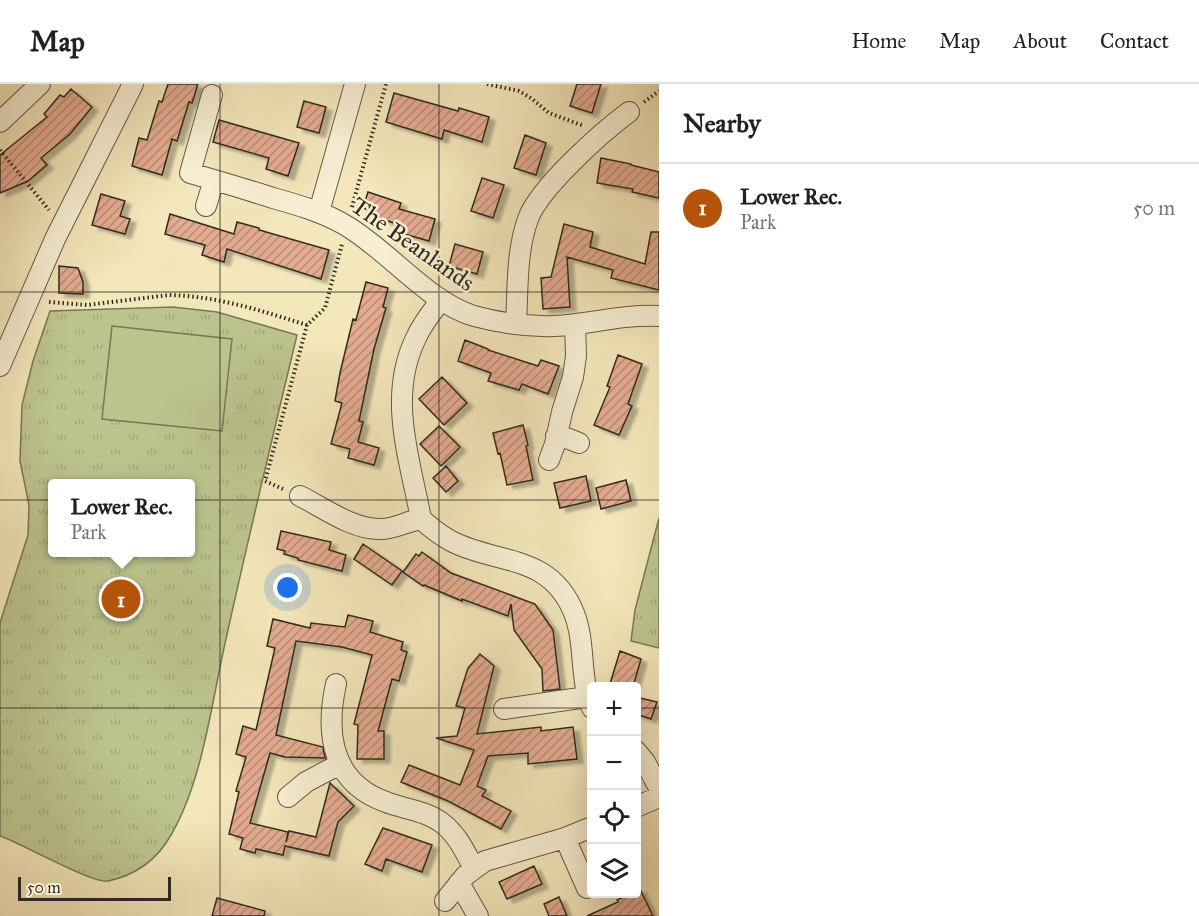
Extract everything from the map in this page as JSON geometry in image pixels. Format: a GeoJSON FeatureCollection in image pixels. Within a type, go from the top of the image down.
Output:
{"type":"FeatureCollection","features":[{"type":"Feature","properties":{"kind":"street"},"geometry":{"type":"LineString","coordinates":[[0,122],[40,84]]}},
{"type":"Feature","properties":{"kind":"street"},"geometry":{"type":"LineString","coordinates":[[0,366],[55,239],[133,84]]}},
{"type":"Feature","properties":{"kind":"street"},"geometry":{"type":"LineString","coordinates":[[319,212],[355,84]]}},
{"type":"Feature","properties":{"kind":"street","name":"The Beanlands"},"geometry":{"type":"LineString","coordinates":[[212,95],[190,173],[319,212],[356,231],[441,300],[457,309],[472,315],[533,326],[659,316]]}},
{"type":"Feature","properties":{"kind":"street"},"geometry":{"type":"LineString","coordinates":[[516,324],[520,263],[528,218],[544,194],[603,132],[629,112]]}},
{"type":"Feature","properties":{"kind":"street"},"geometry":{"type":"LineString","coordinates":[[206,206],[214,180]]}},
{"type":"Feature","properties":{"kind":"street"},"geometry":{"type":"LineString","coordinates":[[441,300],[416,338],[406,367],[401,400],[404,442],[421,519],[450,541],[523,563],[553,582],[567,600],[574,614],[587,689]]}},
{"type":"Feature","properties":{"kind":"street"},"geometry":{"type":"LineString","coordinates":[[549,460],[573,377],[576,356],[575,324]]}},
{"type":"Feature","properties":{"kind":"street"},"geometry":{"type":"LineString","coordinates":[[556,436],[579,443]]}},
{"type":"Feature","properties":{"kind":"street"},"geometry":{"type":"LineString","coordinates":[[300,496],[369,528],[389,528],[407,521],[421,519]]}},
{"type":"Feature","properties":{"kind":"street"},"geometry":{"type":"LineString","coordinates":[[336,684],[331,712],[332,729],[340,764],[350,778],[367,794],[440,821],[454,834],[474,868]]}},
{"type":"Feature","properties":{"kind":"street"},"geometry":{"type":"LineString","coordinates":[[504,709],[587,703]]}},
{"type":"Feature","properties":{"kind":"street"},"geometry":{"type":"LineString","coordinates":[[641,757],[659,788]]}},
{"type":"Feature","properties":{"kind":"street"},"geometry":{"type":"LineString","coordinates":[[288,797],[306,782],[340,764]]}},
{"type":"Feature","properties":{"kind":"street"},"geometry":{"type":"LineString","coordinates":[[641,805],[659,797]]}},
{"type":"Feature","properties":{"kind":"street"},"geometry":{"type":"LineString","coordinates":[[445,901],[474,868],[500,856],[565,838],[587,829]]}},
{"type":"Feature","properties":{"kind":"street"},"geometry":{"type":"LineString","coordinates":[[565,838],[587,888]]}},
{"type":"Feature","properties":{"kind":"street"},"geometry":{"type":"LineString","coordinates":[[459,883],[478,916]]}},
{"type":"Feature","properties":{"kind":"path"},"geometry":{"type":"LineString","coordinates":[[488,84],[519,91],[549,113],[603,132]]}},
{"type":"Feature","properties":{"kind":"path"},"geometry":{"type":"LineString","coordinates":[[0,150],[30,186]]}},
{"type":"Feature","properties":{"kind":"path"},"geometry":{"type":"LineString","coordinates":[[30,299],[78,305],[169,295],[206,297],[260,310],[307,325],[265,481],[300,496]]}},
{"type":"Feature","properties":{"kind":"green space"},"geometry":{"type":"Polygon","coordinates":[[[173,307],[217,312],[297,335],[204,744],[191,792],[171,835],[159,852],[137,870],[108,881],[72,870],[0,836],[0,623],[28,535],[29,505],[20,461],[22,405],[33,361],[50,311],[173,307]]]}},
{"type":"Feature","properties":{"kind":"green space"},"geometry":{"type":"Polygon","coordinates":[[[112,326],[232,339],[222,431],[102,419],[112,326]]]}},
{"type":"Feature","properties":{"kind":"green space"},"geometry":{"type":"Polygon","coordinates":[[[659,518],[659,648],[631,641],[635,610],[659,518]]]}},
{"type":"Feature","properties":{"kind":"building"},"geometry":{"type":"Polygon","coordinates":[[[168,84],[198,84],[192,103],[189,102],[177,141],[172,139],[162,175],[132,166],[139,138],[147,140],[159,101],[162,102],[168,84]]]}},
{"type":"Feature","properties":{"kind":"building"},"geometry":{"type":"Polygon","coordinates":[[[577,84],[601,84],[592,113],[570,106],[577,84]]]}},
{"type":"Feature","properties":{"kind":"building"},"geometry":{"type":"Polygon","coordinates":[[[71,89],[92,107],[70,134],[41,158],[47,165],[28,181],[0,193],[0,155],[47,117],[44,114],[60,95],[64,97],[71,89]]]}},
{"type":"Feature","properties":{"kind":"building"},"geometry":{"type":"Polygon","coordinates":[[[394,93],[489,117],[482,142],[444,130],[442,139],[386,122],[394,93]]]}},
{"type":"Feature","properties":{"kind":"building"},"geometry":{"type":"Polygon","coordinates":[[[304,101],[326,107],[319,133],[297,127],[304,101]]]}},
{"type":"Feature","properties":{"kind":"building"},"geometry":{"type":"Polygon","coordinates":[[[219,120],[299,143],[288,176],[266,169],[269,158],[213,142],[219,120]]]}},
{"type":"Feature","properties":{"kind":"building"},"geometry":{"type":"Polygon","coordinates":[[[525,135],[546,143],[536,175],[514,168],[525,135]]]}},
{"type":"Feature","properties":{"kind":"building"},"geometry":{"type":"Polygon","coordinates":[[[601,158],[659,172],[659,198],[632,192],[633,189],[597,183],[601,158]]]}},
{"type":"Feature","properties":{"kind":"building"},"geometry":{"type":"Polygon","coordinates":[[[482,178],[504,185],[493,218],[471,211],[482,178]]]}},
{"type":"Feature","properties":{"kind":"building"},"geometry":{"type":"Polygon","coordinates":[[[368,192],[401,203],[399,209],[435,219],[429,241],[401,233],[403,226],[373,216],[374,212],[363,208],[368,192]]]}},
{"type":"Feature","properties":{"kind":"building"},"geometry":{"type":"Polygon","coordinates":[[[101,194],[125,201],[120,216],[130,219],[125,234],[92,225],[101,194]]]}},
{"type":"Feature","properties":{"kind":"building"},"geometry":{"type":"Polygon","coordinates":[[[170,214],[234,234],[237,222],[329,250],[321,279],[227,249],[224,262],[202,255],[205,245],[165,234],[170,214]]]}},
{"type":"Feature","properties":{"kind":"building"},"geometry":{"type":"Polygon","coordinates":[[[564,224],[593,232],[590,247],[645,264],[651,232],[659,232],[659,290],[611,278],[613,270],[567,257],[570,307],[543,309],[541,278],[551,277],[564,224]]]}},
{"type":"Feature","properties":{"kind":"building"},"geometry":{"type":"Polygon","coordinates":[[[455,244],[483,252],[477,274],[449,266],[455,244]]]}},
{"type":"Feature","properties":{"kind":"building"},"geometry":{"type":"Polygon","coordinates":[[[59,266],[78,268],[83,282],[83,294],[59,293],[59,266]]]}},
{"type":"Feature","properties":{"kind":"building"},"geometry":{"type":"Polygon","coordinates":[[[366,282],[388,288],[383,307],[386,308],[374,349],[359,421],[363,422],[358,442],[379,448],[374,465],[348,458],[350,449],[331,444],[342,403],[335,401],[340,373],[353,319],[356,320],[366,282]]]}},
{"type":"Feature","properties":{"kind":"building"},"geometry":{"type":"Polygon","coordinates":[[[465,340],[538,366],[541,360],[559,366],[548,394],[522,384],[519,390],[488,381],[491,373],[458,361],[465,340]]]}},
{"type":"Feature","properties":{"kind":"building"},"geometry":{"type":"Polygon","coordinates":[[[618,355],[642,364],[628,404],[632,406],[619,435],[594,425],[610,387],[607,386],[618,355]]]}},
{"type":"Feature","properties":{"kind":"building"},"geometry":{"type":"Polygon","coordinates":[[[442,377],[467,403],[444,425],[419,399],[442,377]]]}},
{"type":"Feature","properties":{"kind":"building"},"geometry":{"type":"Polygon","coordinates":[[[523,425],[533,480],[507,485],[493,433],[523,425]]]}},
{"type":"Feature","properties":{"kind":"building"},"geometry":{"type":"Polygon","coordinates":[[[439,426],[460,447],[441,466],[420,444],[439,426]]]}},
{"type":"Feature","properties":{"kind":"building"},"geometry":{"type":"Polygon","coordinates":[[[446,466],[458,481],[446,492],[433,478],[446,466]]]}},
{"type":"Feature","properties":{"kind":"building"},"geometry":{"type":"Polygon","coordinates":[[[586,476],[591,501],[560,508],[554,483],[586,476]]]}},
{"type":"Feature","properties":{"kind":"building"},"geometry":{"type":"Polygon","coordinates":[[[626,480],[631,501],[601,509],[596,488],[626,480]]]}},
{"type":"Feature","properties":{"kind":"building"},"geometry":{"type":"Polygon","coordinates":[[[281,531],[331,542],[329,550],[346,555],[342,571],[298,560],[298,558],[284,554],[285,551],[277,549],[281,531]]]}},
{"type":"Feature","properties":{"kind":"building"},"geometry":{"type":"Polygon","coordinates":[[[363,544],[402,571],[392,585],[354,559],[363,544]]]}},
{"type":"Feature","properties":{"kind":"building"},"geometry":{"type":"Polygon","coordinates":[[[422,552],[451,573],[535,604],[553,630],[560,689],[543,691],[542,669],[514,630],[511,604],[508,616],[423,586],[403,572],[416,554],[419,556],[422,552]]]}},
{"type":"Feature","properties":{"kind":"building"},"geometry":{"type":"Polygon","coordinates":[[[348,615],[373,621],[370,632],[403,642],[401,650],[407,652],[399,681],[392,679],[378,731],[384,731],[384,759],[357,759],[358,725],[354,724],[372,655],[342,647],[296,641],[276,735],[323,747],[325,758],[285,757],[270,753],[250,823],[288,832],[286,842],[289,831],[316,837],[330,783],[354,806],[338,822],[329,856],[285,846],[283,855],[256,849],[255,853],[240,849],[243,838],[229,834],[239,792],[236,791],[246,757],[236,754],[243,726],[256,730],[275,648],[267,646],[273,619],[310,628],[311,623],[345,627],[348,615]]]}},
{"type":"Feature","properties":{"kind":"building"},"geometry":{"type":"Polygon","coordinates":[[[620,651],[641,659],[634,682],[611,682],[620,651]]]}},
{"type":"Feature","properties":{"kind":"building"},"geometry":{"type":"Polygon","coordinates":[[[480,654],[494,666],[477,734],[541,727],[541,731],[573,727],[577,759],[528,764],[528,753],[488,756],[477,786],[486,790],[482,796],[511,811],[501,829],[448,801],[401,782],[409,765],[460,785],[474,750],[436,738],[457,736],[465,708],[456,706],[468,668],[480,654]]]}},
{"type":"Feature","properties":{"kind":"building"},"geometry":{"type":"Polygon","coordinates":[[[641,698],[657,702],[651,719],[641,716],[641,698]]]}},
{"type":"Feature","properties":{"kind":"building"},"geometry":{"type":"Polygon","coordinates":[[[383,828],[432,845],[422,872],[386,859],[382,871],[365,864],[383,828]]]}},
{"type":"Feature","properties":{"kind":"building"},"geometry":{"type":"Polygon","coordinates":[[[534,866],[542,884],[507,899],[499,882],[534,866]]]}},
{"type":"Feature","properties":{"kind":"building"},"geometry":{"type":"Polygon","coordinates":[[[641,891],[653,916],[587,916],[618,902],[617,900],[641,898],[641,891]]]}},
{"type":"Feature","properties":{"kind":"building"},"geometry":{"type":"Polygon","coordinates":[[[559,897],[567,916],[549,916],[544,904],[559,897]]]}},
{"type":"Feature","properties":{"kind":"building"},"geometry":{"type":"Polygon","coordinates":[[[217,898],[265,911],[264,916],[212,916],[217,898]]]}},
{"type":"Feature","properties":{"kind":"place","name":"Lower Rec."},"geometry":{"type":"Point","coordinates":[121,599]}}]}
